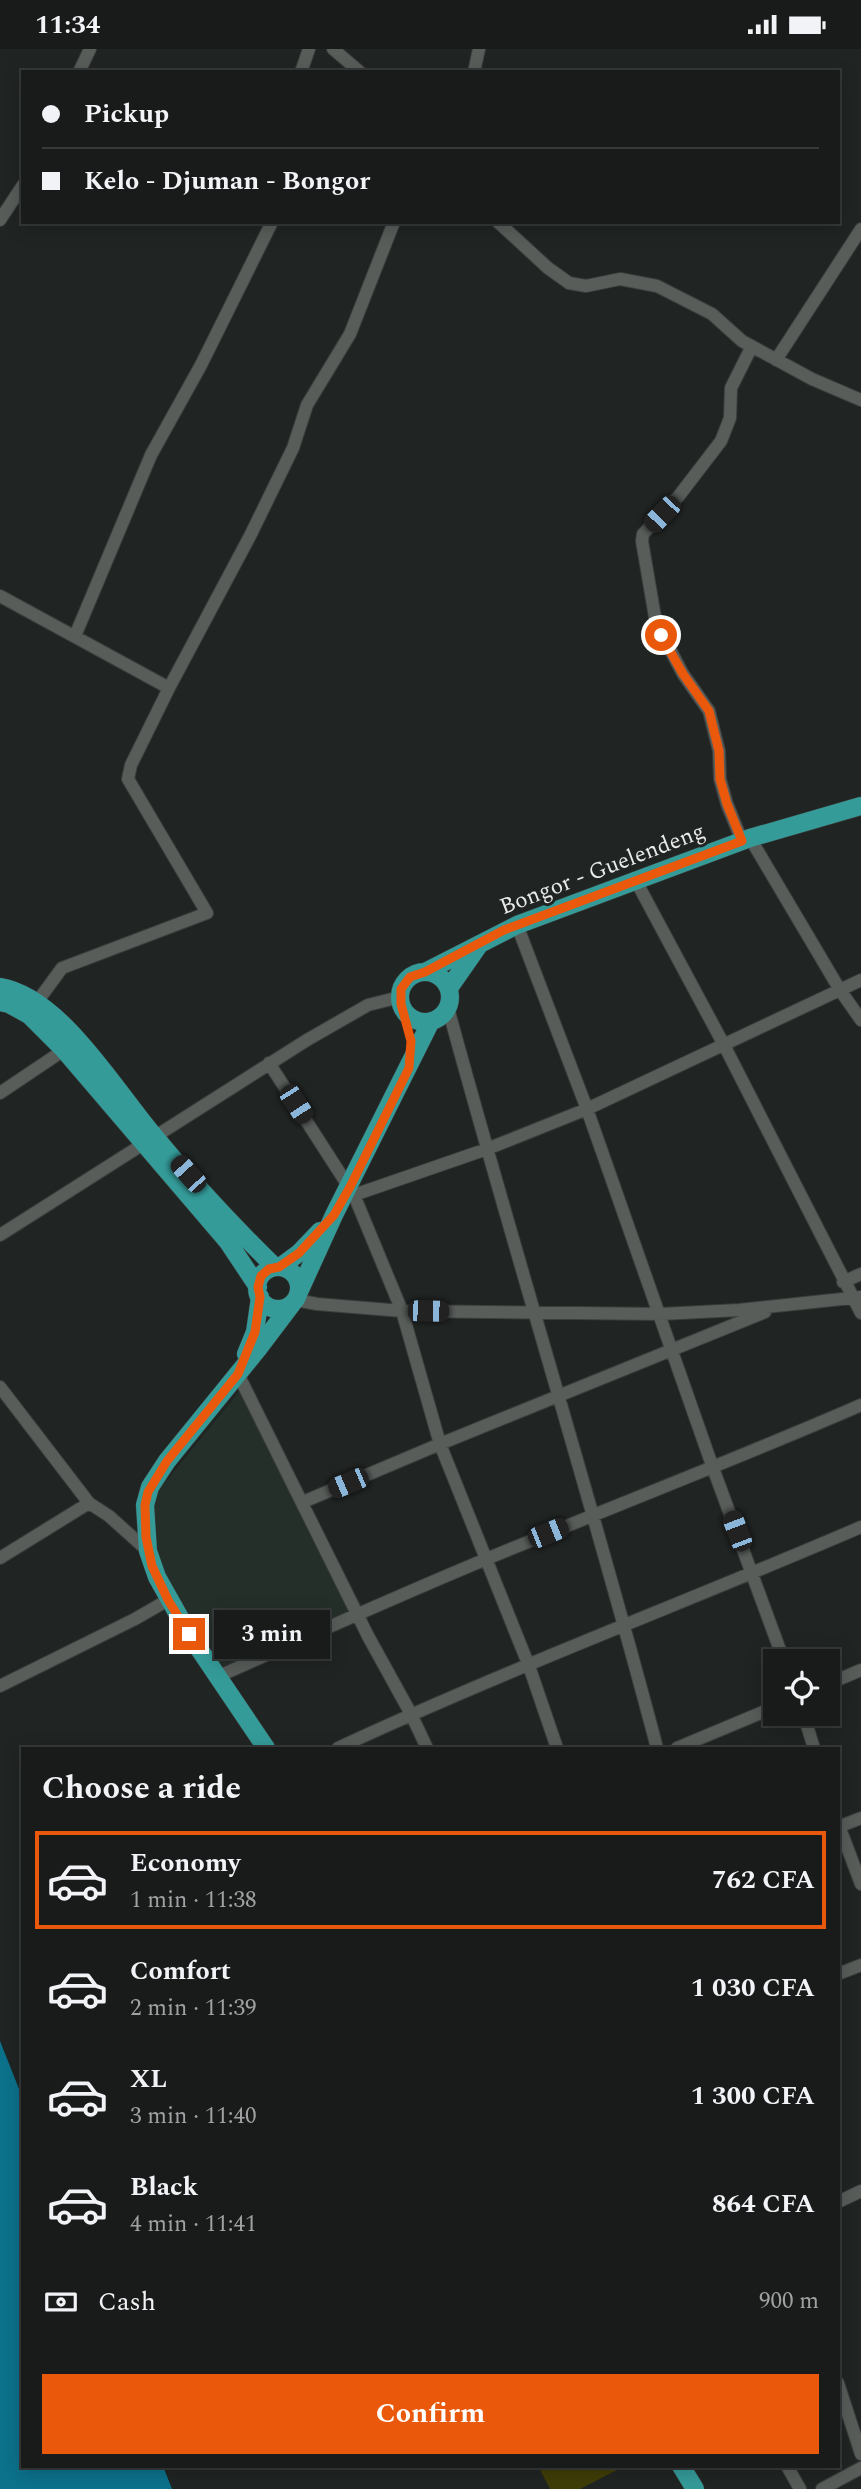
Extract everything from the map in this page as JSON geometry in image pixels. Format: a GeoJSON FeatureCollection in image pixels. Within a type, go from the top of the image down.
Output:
{"type":"FeatureCollection","features":[{"type":"Feature","properties":{"kind":"highway","name":"Bongor - Guelendeng"},"geometry":{"type":"LineString","coordinates":[[425,972],[517,925],[746,839],[861,806]]}},
{"type":"Feature","properties":{"kind":"highway"},"geometry":{"type":"LineString","coordinates":[[402,1004],[416,1020],[431,1021],[444,1014],[448,1008],[449,988],[482,941]]}},
{"type":"Feature","properties":{"kind":"highway"},"geometry":{"type":"LineString","coordinates":[[409,1068],[411,1041],[402,1004],[405,982],[417,973],[425,972],[440,976],[449,988]]}},
{"type":"Feature","properties":{"kind":"highway"},"geometry":{"type":"LineString","coordinates":[[0,987],[12,989],[37,1002],[77,1040],[149,1141],[228,1242],[272,1308],[282,1308],[296,1298]]}},
{"type":"Feature","properties":{"kind":"highway"},"geometry":{"type":"LineString","coordinates":[[0,1002],[29,1015],[149,1141],[277,1267],[295,1275],[296,1298]]}},
{"type":"Feature","properties":{"kind":"highway"},"geometry":{"type":"LineString","coordinates":[[238,1374],[255,1332],[259,1292],[265,1272],[299,1253],[352,1191],[431,1021]]}},
{"type":"Feature","properties":{"kind":"highway"},"geometry":{"type":"LineString","coordinates":[[265,1747],[168,1600],[148,1551],[145,1505],[150,1487],[167,1461],[296,1298],[334,1215]]}},
{"type":"Feature","properties":{"kind":"highway"},"geometry":{"type":"LineString","coordinates":[[682,2468],[695,2489]]}},
{"type":"Feature","properties":{"kind":"street"},"geometry":{"type":"LineString","coordinates":[[80,70],[90,49]]}},
{"type":"Feature","properties":{"kind":"street"},"geometry":{"type":"LineString","coordinates":[[301,70],[309,49]]}},
{"type":"Feature","properties":{"kind":"street"},"geometry":{"type":"LineString","coordinates":[[334,49],[358,70]]}},
{"type":"Feature","properties":{"kind":"street"},"geometry":{"type":"LineString","coordinates":[[474,70],[479,49]]}},
{"type":"Feature","properties":{"kind":"street"},"geometry":{"type":"LineString","coordinates":[[0,220],[21,188]]}},
{"type":"Feature","properties":{"kind":"street"},"geometry":{"type":"LineString","coordinates":[[75,636],[151,455],[201,365],[271,224]]}},
{"type":"Feature","properties":{"kind":"street"},"geometry":{"type":"LineString","coordinates":[[37,1002],[62,968],[207,913],[128,779],[131,765],[251,534],[293,448],[307,405],[350,334],[393,224]]}},
{"type":"Feature","properties":{"kind":"street"},"geometry":{"type":"LineString","coordinates":[[500,224],[548,268],[569,283],[586,286],[620,279],[657,286],[677,294],[712,314],[734,337],[861,400]]}},
{"type":"Feature","properties":{"kind":"street"},"geometry":{"type":"LineString","coordinates":[[776,360],[861,229]]}},
{"type":"Feature","properties":{"kind":"street"},"geometry":{"type":"LineString","coordinates":[[752,346],[731,388],[730,418],[721,441],[678,497],[643,534],[642,541],[656,623],[683,674],[709,711],[719,751],[720,779],[727,804],[746,839],[861,1020]]}},
{"type":"Feature","properties":{"kind":"street"},"geometry":{"type":"LineString","coordinates":[[0,596],[169,688]]}},
{"type":"Feature","properties":{"kind":"street"},"geometry":{"type":"LineString","coordinates":[[636,881],[724,1045],[843,1282],[857,1297],[861,1313]]}},
{"type":"Feature","properties":{"kind":"street"},"geometry":{"type":"LineString","coordinates":[[517,925],[587,1109],[713,1468],[781,1649]]}},
{"type":"Feature","properties":{"kind":"street"},"geometry":{"type":"LineString","coordinates":[[352,1191],[486,1149],[587,1109],[861,980]]}},
{"type":"Feature","properties":{"kind":"street"},"geometry":{"type":"LineString","coordinates":[[0,1235],[269,1063],[368,1005],[384,999],[402,1004]]}},
{"type":"Feature","properties":{"kind":"street"},"geometry":{"type":"LineString","coordinates":[[448,1008],[533,1313],[595,1515],[657,1747]]}},
{"type":"Feature","properties":{"kind":"street"},"geometry":{"type":"LineString","coordinates":[[0,1093],[64,1050]]}},
{"type":"Feature","properties":{"kind":"street"},"geometry":{"type":"LineString","coordinates":[[269,1063],[352,1191],[401,1311],[440,1444],[529,1666],[557,1747]]}},
{"type":"Feature","properties":{"kind":"street"},"geometry":{"type":"LineString","coordinates":[[843,1282],[861,1274]]}},
{"type":"Feature","properties":{"kind":"street"},"geometry":{"type":"LineString","coordinates":[[296,1298],[317,1304],[401,1311],[661,1314],[739,1310],[857,1297]]}},
{"type":"Feature","properties":{"kind":"street"},"geometry":{"type":"LineString","coordinates":[[303,1502],[783,1305]]}},
{"type":"Feature","properties":{"kind":"street"},"geometry":{"type":"LineString","coordinates":[[238,1374],[427,1747]]}},
{"type":"Feature","properties":{"kind":"street"},"geometry":{"type":"LineString","coordinates":[[0,1387],[89,1503],[148,1551]]}},
{"type":"Feature","properties":{"kind":"street"},"geometry":{"type":"LineString","coordinates":[[217,1677],[487,1559],[861,1405]]}},
{"type":"Feature","properties":{"kind":"street"},"geometry":{"type":"LineString","coordinates":[[0,1558],[89,1503]]}},
{"type":"Feature","properties":{"kind":"street"},"geometry":{"type":"LineString","coordinates":[[340,1747],[411,1714],[861,1527]]}},
{"type":"Feature","properties":{"kind":"street"},"geometry":{"type":"LineString","coordinates":[[0,1686],[168,1600]]}},
{"type":"Feature","properties":{"kind":"street"},"geometry":{"type":"LineString","coordinates":[[840,1679],[861,1670]]}},
{"type":"Feature","properties":{"kind":"street"},"geometry":{"type":"LineString","coordinates":[[679,1747],[763,1712]]}},
{"type":"Feature","properties":{"kind":"street"},"geometry":{"type":"LineString","coordinates":[[807,1726],[814,1747]]}},
{"type":"Feature","properties":{"kind":"street"},"geometry":{"type":"LineString","coordinates":[[840,1826],[861,1818]]}},
{"type":"Feature","properties":{"kind":"street"},"geometry":{"type":"LineString","coordinates":[[840,1829],[861,1884]]}},
{"type":"Feature","properties":{"kind":"street"},"geometry":{"type":"LineString","coordinates":[[840,1973],[861,1965]]}},
{"type":"Feature","properties":{"kind":"street"},"geometry":{"type":"LineString","coordinates":[[840,2201],[861,2191]]}},
{"type":"Feature","properties":{"kind":"street"},"geometry":{"type":"LineString","coordinates":[[840,2389],[861,2454]]}},
{"type":"Feature","properties":{"kind":"street"},"geometry":{"type":"LineString","coordinates":[[788,2468],[800,2489]]}},
{"type":"Feature","properties":{"kind":"street"},"geometry":{"type":"LineString","coordinates":[[822,2489],[861,2468]]}},
{"type":"Feature","properties":{"kind":"shaded area"},"geometry":{"type":"Polygon","coordinates":[[[247,1382],[368,1618],[230,1678],[168,1583],[154,1541],[154,1496],[247,1382]]]}},
{"type":"Feature","properties":{"kind":"shaded area"},"geometry":{"type":"Polygon","coordinates":[[[539,2468],[621,2468],[580,2489],[550,2489],[539,2468]]]}},
{"type":"Feature","properties":{"kind":"water"},"geometry":{"type":"Polygon","coordinates":[[[0,2041],[21,2094],[21,2468],[164,2468],[172,2489],[0,2489],[0,2041]]]}},
{"type":"Feature","properties":{"kind":"route"},"geometry":{"type":"LineString","coordinates":[[189,1634],[168,1600],[152,1566],[146,1537],[145,1505],[148,1492],[167,1461],[238,1374],[255,1332],[261,1276],[299,1253],[318,1234],[334,1215],[350,1187],[409,1068],[411,1041],[400,997],[405,982],[417,973],[425,972],[504,930],[742,841],[720,779],[719,751],[709,711],[683,674],[661,635]]}}]}
